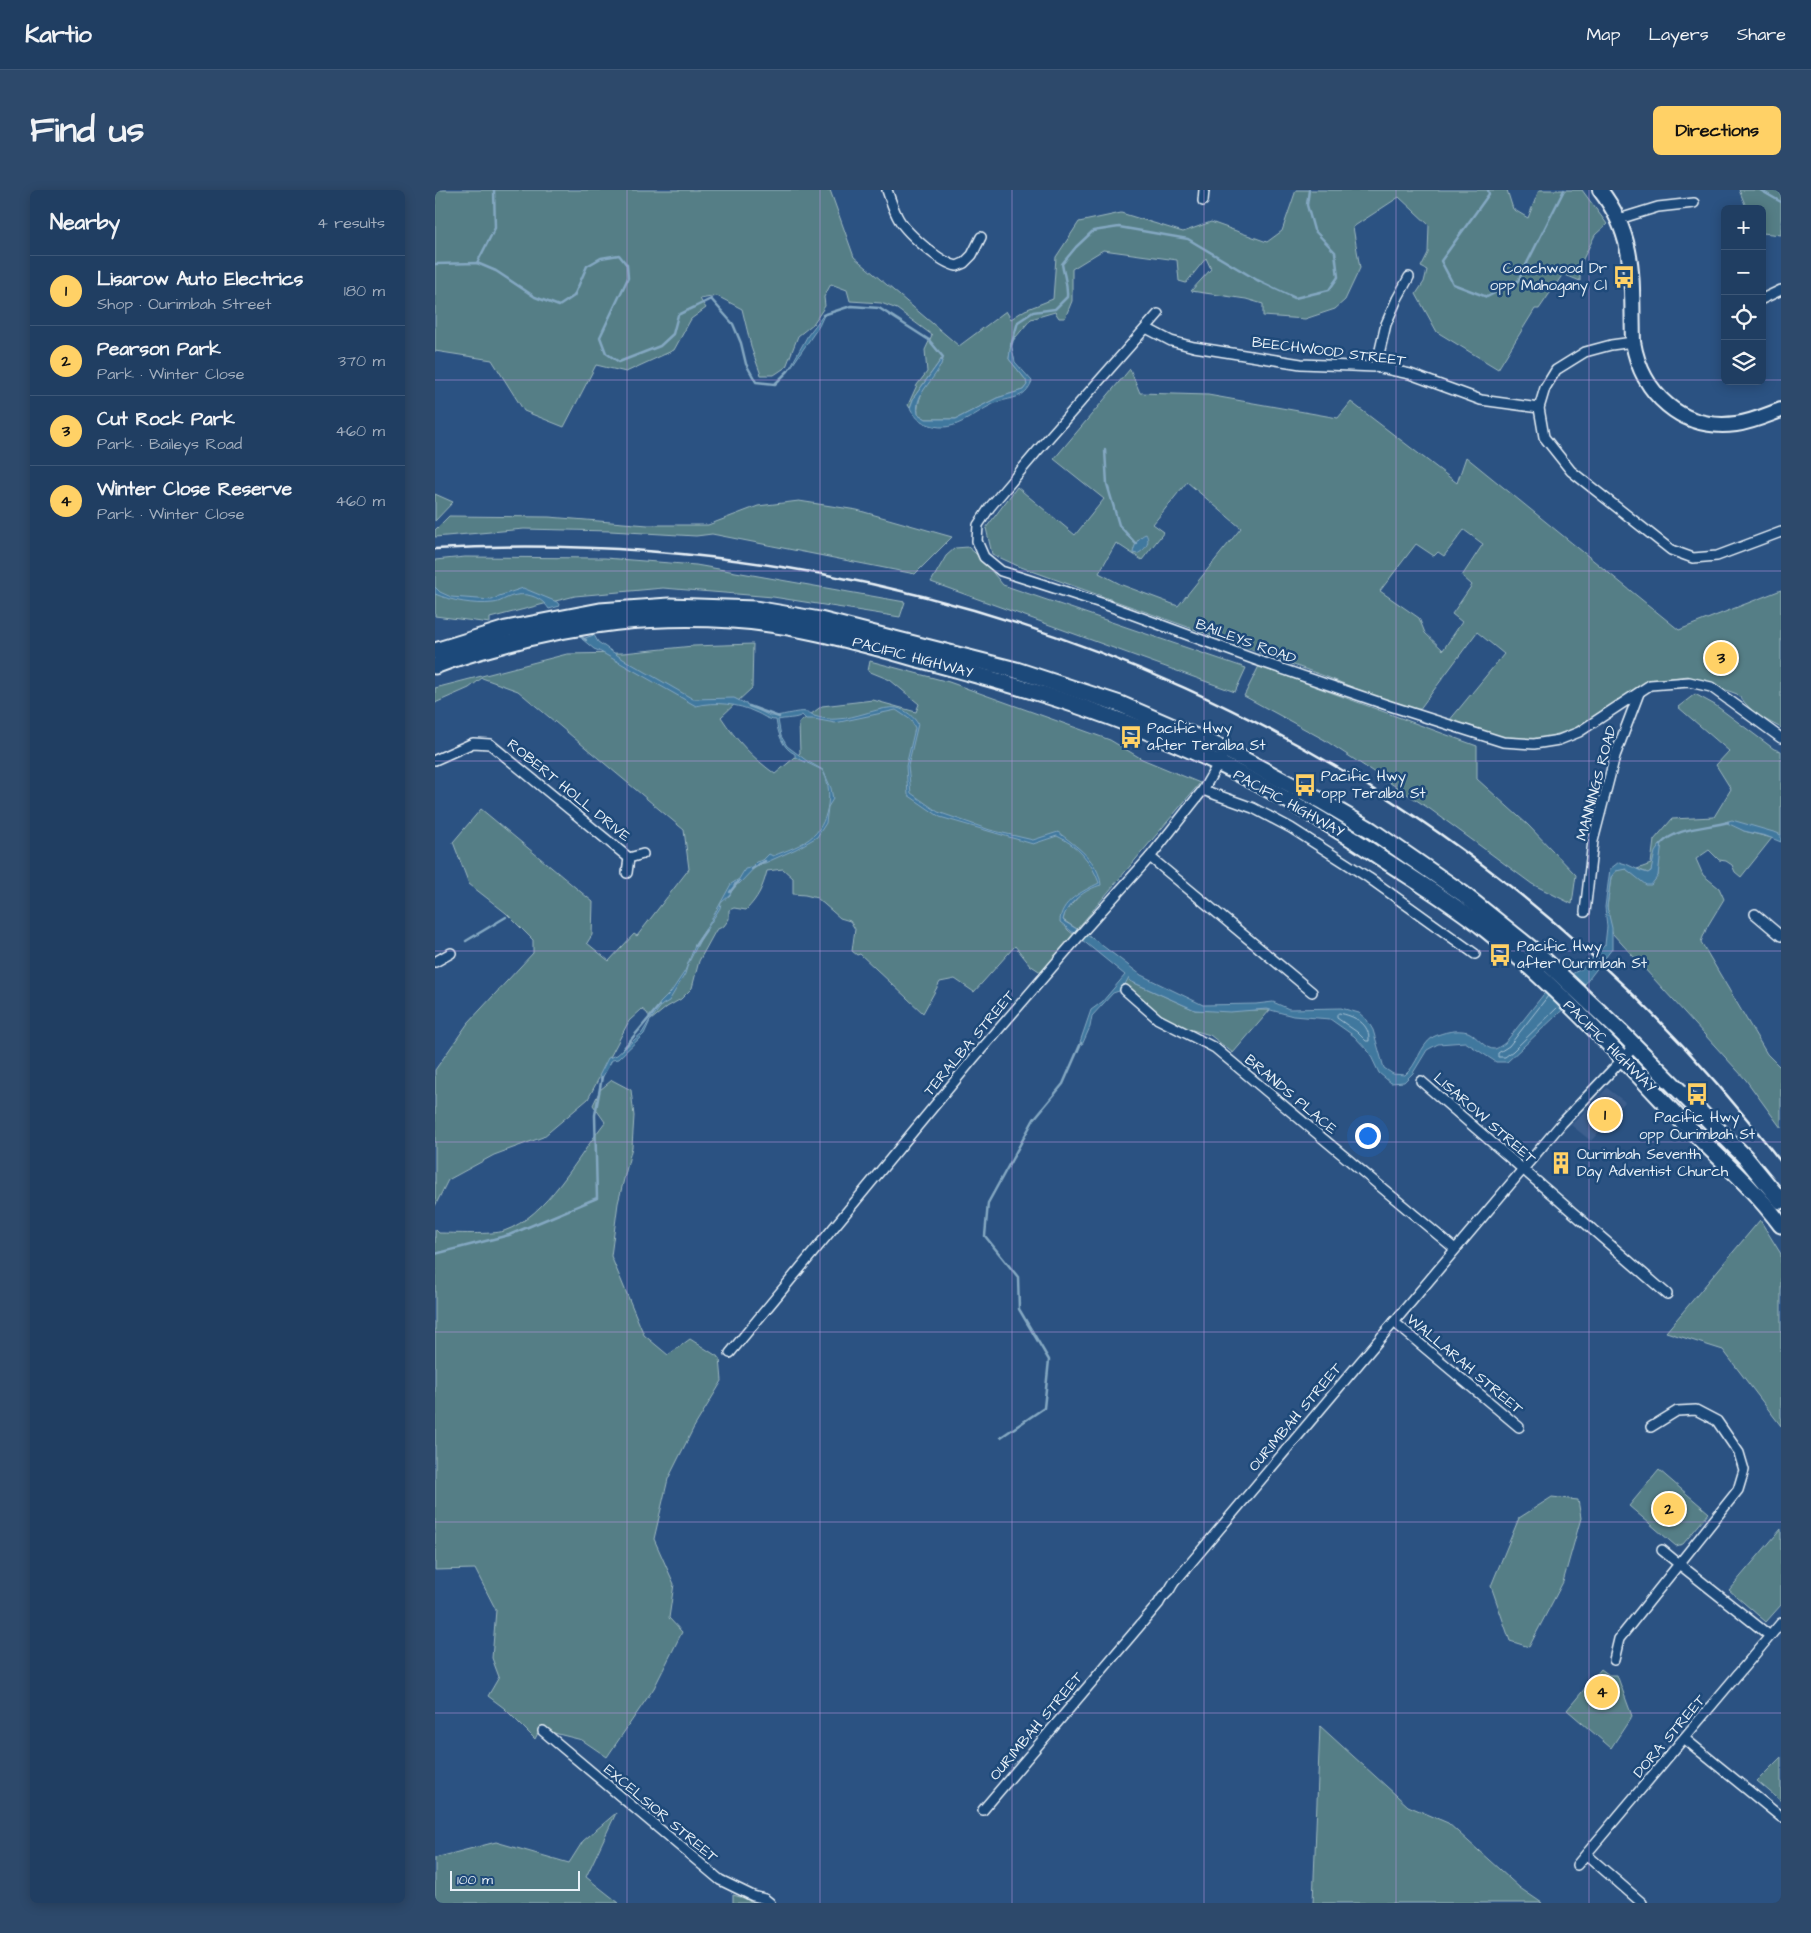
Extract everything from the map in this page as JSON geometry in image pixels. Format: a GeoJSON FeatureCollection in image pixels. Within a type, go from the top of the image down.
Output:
{"type":"FeatureCollection","features":[{"type":"Feature","properties":{"kind":"main road","name":"PACIFIC HIGHWAY"},"geometry":{"type":"LineString","coordinates":[[435,666],[530,630],[669,606],[720,607],[772,611],[820,620],[1040,677],[1120,704],[1226,750],[1339,811],[1401,850],[1481,907],[1555,968],[1587,998],[1745,1157],[1781,1201]]}},
{"type":"Feature","properties":{"kind":"main road","name":"PACIFIC HIGHWAY"},"geometry":{"type":"LineString","coordinates":[[605,616],[735,620],[808,631],[849,640],[990,678],[1081,706],[1166,739],[1279,796],[1346,834],[1484,928],[1575,1010],[1752,1189],[1781,1225]]}},
{"type":"Feature","properties":{"kind":"main road","name":"PACIFIC HIGHWAY"},"geometry":{"type":"LineString","coordinates":[[435,651],[506,629],[530,630]]}},
{"type":"Feature","properties":{"kind":"street"},"geometry":{"type":"LineString","coordinates":[[887,190],[900,221],[913,236],[949,264],[957,266],[968,260],[981,237]]}},
{"type":"Feature","properties":{"kind":"street"},"geometry":{"type":"LineString","coordinates":[[1203,201],[1204,190]]}},
{"type":"Feature","properties":{"kind":"street"},"geometry":{"type":"LineString","coordinates":[[1600,190],[1619,219],[1630,258],[1633,342],[1639,366],[1649,386],[1663,402],[1685,416],[1714,424],[1735,424],[1781,410]]}},
{"type":"Feature","properties":{"kind":"street"},"geometry":{"type":"LineString","coordinates":[[1619,219],[1658,207],[1694,203]]}},
{"type":"Feature","properties":{"kind":"street"},"geometry":{"type":"LineString","coordinates":[[1376,368],[1386,324],[1409,277]]}},
{"type":"Feature","properties":{"kind":"street"},"geometry":{"type":"LineString","coordinates":[[1766,297],[1781,290]]}},
{"type":"Feature","properties":{"kind":"street","name":"BAILEYS ROAD"},"geometry":{"type":"LineString","coordinates":[[1158,314],[1039,449],[990,507],[978,525],[977,541],[984,557],[1001,571],[1104,604],[1384,704],[1503,742],[1534,744],[1559,740],[1579,732],[1650,685],[1689,682],[1711,687],[1781,738]]}},
{"type":"Feature","properties":{"kind":"street","name":"BEECHWOOD STREET"},"geometry":{"type":"LineString","coordinates":[[1146,328],[1171,341],[1193,347],[1301,364],[1376,368],[1410,374],[1481,400],[1539,408]]}},
{"type":"Feature","properties":{"kind":"street"},"geometry":{"type":"LineString","coordinates":[[1633,342],[1611,345],[1585,352],[1556,370],[1545,388],[1539,408],[1544,437],[1571,471],[1671,550],[1693,558],[1717,556],[1781,532]]}},
{"type":"Feature","properties":{"kind":"street","name":"MANNINGS ROAD"},"geometry":{"type":"LineString","coordinates":[[1585,912],[1593,841],[1615,756],[1639,692]]}},
{"type":"Feature","properties":{"kind":"street","name":"ROBERT HOLL DRIVE"},"geometry":{"type":"LineString","coordinates":[[435,760],[473,743],[491,744],[629,858]]}},
{"type":"Feature","properties":{"kind":"street","name":"TERALBA STREET"},"geometry":{"type":"LineString","coordinates":[[730,1353],[973,1059],[1150,857],[1203,790],[1226,750]]}},
{"type":"Feature","properties":{"kind":"street","name":"PACIFIC HIGHWAY"},"geometry":{"type":"LineString","coordinates":[[1203,790],[1253,808],[1291,828],[1369,878],[1475,954]]}},
{"type":"Feature","properties":{"kind":"street","name":"ROBERT HOLL DRIVE"},"geometry":{"type":"LineString","coordinates":[[629,858],[643,854]]}},
{"type":"Feature","properties":{"kind":"street"},"geometry":{"type":"LineString","coordinates":[[1150,857],[1312,992]]}},
{"type":"Feature","properties":{"kind":"street","name":"ROBERT HOLL DRIVE"},"geometry":{"type":"LineString","coordinates":[[627,873],[629,858]]}},
{"type":"Feature","properties":{"kind":"street"},"geometry":{"type":"LineString","coordinates":[[1755,914],[1781,936]]}},
{"type":"Feature","properties":{"kind":"street"},"geometry":{"type":"LineString","coordinates":[[435,962],[451,953]]}},
{"type":"Feature","properties":{"kind":"street","name":"BRANDS PLACE"},"geometry":{"type":"LineString","coordinates":[[1125,990],[1159,1019],[1215,1048],[1455,1249]]}},
{"type":"Feature","properties":{"kind":"street","name":"OURIMBAH STREET"},"geometry":{"type":"LineString","coordinates":[[983,1810],[1159,1603],[1162,1595],[1169,1590],[1173,1581],[1178,1578],[1562,1123],[1635,1046]]}},
{"type":"Feature","properties":{"kind":"street","name":"LISAROW STREET"},"geometry":{"type":"LineString","coordinates":[[1421,1081],[1667,1294]]}},
{"type":"Feature","properties":{"kind":"street","name":"WALLARAH STREET"},"geometry":{"type":"LineString","coordinates":[[1394,1322],[1519,1427]]}},
{"type":"Feature","properties":{"kind":"street"},"geometry":{"type":"LineString","coordinates":[[1614,1660],[1619,1639],[1738,1490],[1743,1470],[1739,1453],[1717,1421],[1696,1410],[1677,1411],[1651,1428]]}},
{"type":"Feature","properties":{"kind":"street"},"geometry":{"type":"LineString","coordinates":[[1662,1550],[1770,1636]]}},
{"type":"Feature","properties":{"kind":"street","name":"DORA STREET"},"geometry":{"type":"LineString","coordinates":[[1577,1866],[1781,1623]]}},
{"type":"Feature","properties":{"kind":"street","name":"EXCELSIOR STREET"},"geometry":{"type":"LineString","coordinates":[[543,1732],[720,1880],[753,1896],[765,1899],[770,1903]]}},
{"type":"Feature","properties":{"kind":"street"},"geometry":{"type":"LineString","coordinates":[[1685,1739],[1781,1817]]}},
{"type":"Feature","properties":{"kind":"street"},"geometry":{"type":"LineString","coordinates":[[1587,1855],[1642,1903]]}},
{"type":"Feature","properties":{"kind":"shaded area"},"geometry":{"type":"Polygon","coordinates":[[[1607,1088],[1625,1102],[1591,1141],[1571,1125],[1607,1088]]]}},
{"type":"Feature","properties":{"kind":"green space"},"geometry":{"type":"Polygon","coordinates":[[[435,190],[830,190],[854,257],[959,346],[1006,311],[1011,319],[1025,310],[1053,299],[1056,257],[1079,222],[1121,213],[1183,232],[1211,222],[1267,242],[1282,231],[1296,190],[1507,190],[1513,209],[1528,218],[1539,190],[1582,190],[1607,224],[1595,235],[1580,265],[1580,281],[1563,274],[1539,309],[1535,309],[1498,369],[1437,332],[1416,294],[1424,282],[1427,270],[1421,267],[1428,253],[1429,225],[1399,197],[1353,227],[1360,268],[1345,300],[1335,309],[1305,319],[1263,316],[1263,304],[1246,299],[1191,291],[1211,269],[1206,258],[1186,283],[1179,281],[1177,260],[1103,250],[1072,269],[1072,301],[1065,318],[1059,318],[1055,312],[1031,319],[1011,343],[1009,359],[1026,380],[1027,385],[1023,390],[997,398],[956,419],[926,419],[918,414],[918,405],[923,390],[940,367],[942,358],[914,397],[910,408],[908,405],[917,385],[927,372],[925,350],[932,335],[897,309],[881,303],[850,301],[847,290],[831,284],[824,297],[825,306],[813,324],[798,336],[786,367],[774,375],[761,375],[752,350],[742,309],[717,296],[700,299],[706,308],[691,319],[674,350],[626,372],[596,365],[564,427],[524,411],[492,360],[435,351],[435,190]]]}},
{"type":"Feature","properties":{"kind":"green space"},"geometry":{"type":"Polygon","coordinates":[[[1739,190],[1781,190],[1781,235],[1766,233],[1766,205],[1745,205],[1739,190]]]}},
{"type":"Feature","properties":{"kind":"green space"},"geometry":{"type":"Polygon","coordinates":[[[1130,369],[1140,393],[1208,395],[1338,418],[1351,402],[1457,483],[1466,457],[1679,630],[1781,590],[1781,728],[1755,714],[1737,694],[1688,676],[1662,679],[1643,684],[1577,728],[1538,740],[1506,738],[1449,721],[1504,654],[1477,632],[1419,710],[1384,700],[1327,677],[1018,566],[992,554],[986,528],[1017,487],[1075,535],[1104,499],[1054,459],[1130,369]],[[1187,482],[1153,524],[1164,532],[1142,560],[1116,543],[1099,573],[1122,585],[1178,606],[1241,528],[1187,482]],[[1464,530],[1444,556],[1438,552],[1434,556],[1416,544],[1380,591],[1419,618],[1425,633],[1443,650],[1462,622],[1452,614],[1472,585],[1462,576],[1483,544],[1464,530]]]}},
{"type":"Feature","properties":{"kind":"green space"},"geometry":{"type":"Polygon","coordinates":[[[435,494],[453,502],[435,521],[435,494]]]}},
{"type":"Feature","properties":{"kind":"green space"},"geometry":{"type":"Polygon","coordinates":[[[799,501],[857,510],[952,537],[915,574],[712,534],[696,536],[524,529],[435,537],[435,530],[449,516],[549,517],[648,525],[708,525],[758,506],[799,501]]]}},
{"type":"Feature","properties":{"kind":"green space"},"geometry":{"type":"Polygon","coordinates":[[[968,547],[981,558],[1003,585],[1246,668],[1235,692],[931,582],[946,556],[955,548],[968,547]]]}},
{"type":"Feature","properties":{"kind":"green space"},"geometry":{"type":"Polygon","coordinates":[[[465,557],[605,558],[696,565],[905,602],[900,617],[773,597],[663,588],[575,596],[490,618],[490,623],[435,616],[435,560],[465,557]]]}},
{"type":"Feature","properties":{"kind":"green space"},"geometry":{"type":"Polygon","coordinates":[[[753,644],[752,688],[721,717],[745,748],[775,774],[800,753],[799,723],[822,706],[873,700],[916,712],[919,704],[890,680],[868,671],[870,661],[949,682],[1110,740],[1142,759],[1200,783],[1077,929],[1063,920],[1065,912],[1079,896],[1077,895],[1060,918],[1074,935],[1042,973],[1030,965],[1015,946],[974,992],[955,979],[940,982],[923,1013],[860,954],[857,955],[852,951],[855,929],[850,921],[840,918],[817,898],[793,894],[793,878],[783,869],[767,871],[764,882],[750,906],[746,910],[734,908],[729,910],[729,919],[724,926],[716,930],[699,961],[692,988],[681,999],[651,1020],[642,1009],[629,1021],[588,1099],[543,1137],[494,1155],[448,1180],[435,1206],[435,1070],[468,1023],[533,953],[533,940],[506,913],[469,884],[453,842],[481,809],[593,902],[592,935],[587,943],[609,961],[634,934],[637,936],[689,869],[684,830],[518,691],[482,678],[469,688],[435,703],[435,688],[567,654],[623,653],[693,646],[753,644]]]}},
{"type":"Feature","properties":{"kind":"green space"},"geometry":{"type":"Polygon","coordinates":[[[1259,666],[1477,746],[1477,779],[1528,825],[1576,875],[1572,904],[1532,884],[1430,809],[1323,739],[1244,696],[1259,666]]]}},
{"type":"Feature","properties":{"kind":"green space"},"geometry":{"type":"Polygon","coordinates":[[[1695,694],[1715,705],[1774,749],[1781,751],[1781,835],[1764,830],[1737,827],[1744,831],[1772,838],[1741,877],[1735,872],[1732,865],[1726,861],[1719,860],[1709,850],[1696,859],[1703,875],[1719,888],[1724,899],[1707,927],[1701,942],[1767,1054],[1781,1068],[1781,1128],[1746,1080],[1612,933],[1607,907],[1611,877],[1616,871],[1622,869],[1626,869],[1636,876],[1658,876],[1660,848],[1651,871],[1648,873],[1637,869],[1651,864],[1654,840],[1672,819],[1714,817],[1731,789],[1716,765],[1729,751],[1678,707],[1695,694]]]}},
{"type":"Feature","properties":{"kind":"green space"},"geometry":{"type":"Polygon","coordinates":[[[1128,975],[1130,981],[1195,1010],[1270,1010],[1233,1053],[1210,1035],[1182,1027],[1160,1014],[1120,984],[1128,975]]]}},
{"type":"Feature","properties":{"kind":"green space"},"geometry":{"type":"Polygon","coordinates":[[[612,1080],[631,1090],[634,1116],[632,1147],[618,1203],[611,1256],[644,1335],[668,1355],[690,1339],[720,1358],[722,1381],[693,1429],[668,1479],[654,1539],[674,1584],[669,1618],[682,1632],[654,1688],[607,1757],[582,1740],[554,1733],[541,1727],[535,1739],[504,1708],[488,1696],[499,1677],[492,1658],[496,1610],[475,1569],[435,1570],[435,1229],[439,1233],[499,1232],[520,1223],[534,1213],[561,1184],[605,1122],[593,1105],[600,1090],[612,1080]]]}},
{"type":"Feature","properties":{"kind":"green space"},"geometry":{"type":"Polygon","coordinates":[[[1760,1220],[1781,1254],[1781,1426],[1723,1350],[1666,1332],[1760,1220]]]}},
{"type":"Feature","properties":{"kind":"green space"},"geometry":{"type":"Polygon","coordinates":[[[1659,1470],[1709,1513],[1683,1544],[1676,1546],[1629,1506],[1659,1470]]]}},
{"type":"Feature","properties":{"kind":"green space"},"geometry":{"type":"Polygon","coordinates":[[[1552,1497],[1578,1500],[1581,1518],[1563,1582],[1529,1647],[1510,1641],[1491,1586],[1519,1518],[1552,1497]]]}},
{"type":"Feature","properties":{"kind":"green space"},"geometry":{"type":"Polygon","coordinates":[[[1781,1529],[1781,1605],[1766,1622],[1729,1590],[1781,1529]]]}},
{"type":"Feature","properties":{"kind":"green space"},"geometry":{"type":"Polygon","coordinates":[[[1601,1669],[1609,1675],[1617,1675],[1632,1716],[1611,1748],[1567,1710],[1601,1669]]]}},
{"type":"Feature","properties":{"kind":"green space"},"geometry":{"type":"Polygon","coordinates":[[[1320,1726],[1408,1806],[1448,1823],[1520,1888],[1542,1903],[1313,1903],[1320,1726]]]}},
{"type":"Feature","properties":{"kind":"green space"},"geometry":{"type":"Polygon","coordinates":[[[1781,1757],[1781,1801],[1757,1781],[1781,1757]]]}},
{"type":"Feature","properties":{"kind":"green space"},"geometry":{"type":"Polygon","coordinates":[[[616,1813],[586,1877],[619,1903],[435,1903],[435,1858],[496,1842],[569,1863],[583,1841],[616,1813]]]}},
{"type":"Feature","properties":{"kind":"green space"},"geometry":{"type":"Polygon","coordinates":[[[733,1895],[744,1898],[752,1903],[733,1903],[733,1895]]]}},
{"type":"Feature","properties":{"kind":"water"},"geometry":{"type":"Polygon","coordinates":[[[825,313],[819,326],[787,373],[808,335],[825,313]]]}},
{"type":"Feature","properties":{"kind":"water"},"geometry":{"type":"Polygon","coordinates":[[[1011,343],[1015,362],[1032,381],[1022,394],[998,402],[957,424],[949,426],[940,427],[926,424],[914,414],[910,408],[914,397],[943,357],[937,372],[919,398],[918,414],[926,419],[956,419],[997,398],[1023,390],[1027,385],[1026,380],[1009,359],[1011,343]]]}},
{"type":"Feature","properties":{"kind":"water"},"geometry":{"type":"Polygon","coordinates":[[[1146,534],[1148,540],[1146,546],[1137,554],[1133,553],[1137,541],[1146,534]]]}},
{"type":"Feature","properties":{"kind":"water"},"geometry":{"type":"Polygon","coordinates":[[[435,587],[440,592],[451,597],[492,600],[523,588],[557,602],[560,606],[549,609],[541,600],[525,595],[513,596],[495,603],[463,602],[435,594],[435,587]]]}},
{"type":"Feature","properties":{"kind":"water"},"geometry":{"type":"Polygon","coordinates":[[[594,635],[598,642],[623,659],[693,699],[734,698],[770,716],[808,712],[814,716],[835,719],[852,717],[885,708],[904,710],[918,724],[908,766],[911,793],[938,812],[990,830],[1033,840],[1058,832],[1091,861],[1099,876],[1101,885],[1083,893],[1072,903],[1065,914],[1063,920],[1065,922],[1095,940],[1141,975],[1203,1005],[1273,1002],[1289,1009],[1341,1008],[1359,1013],[1367,1020],[1373,1030],[1384,1068],[1393,1074],[1405,1075],[1413,1066],[1428,1041],[1446,1032],[1468,1032],[1491,1049],[1496,1049],[1505,1043],[1551,985],[1583,968],[1605,945],[1607,927],[1605,907],[1610,869],[1619,862],[1648,873],[1651,871],[1655,852],[1662,842],[1658,876],[1651,885],[1646,885],[1626,869],[1616,871],[1611,877],[1607,907],[1612,928],[1612,949],[1572,1001],[1507,1062],[1496,1062],[1465,1042],[1438,1044],[1427,1050],[1413,1073],[1404,1082],[1391,1083],[1379,1073],[1369,1052],[1354,1036],[1330,1019],[1293,1016],[1267,1009],[1230,1012],[1195,1010],[1130,981],[1129,977],[1122,990],[1113,993],[1092,1016],[1090,1027],[1082,1045],[1080,1042],[1091,1010],[1102,1002],[1125,975],[1060,922],[1064,908],[1073,898],[1099,883],[1083,855],[1071,844],[1057,836],[1033,844],[940,817],[908,795],[906,766],[915,728],[911,720],[896,710],[835,723],[806,719],[802,715],[778,720],[781,736],[787,746],[823,770],[831,788],[833,799],[828,807],[826,823],[817,837],[765,863],[759,863],[739,884],[735,883],[730,895],[721,903],[720,908],[700,940],[685,974],[669,1001],[662,1005],[650,1021],[644,1034],[618,1059],[612,1060],[601,1080],[599,1076],[608,1058],[617,1055],[642,1033],[660,1003],[671,992],[685,971],[696,943],[731,884],[739,879],[745,869],[763,860],[769,854],[773,856],[789,850],[814,835],[819,829],[826,813],[829,795],[826,777],[822,770],[795,757],[795,754],[787,748],[781,740],[776,720],[734,705],[703,704],[696,706],[594,649],[582,639],[594,635]]]}},
{"type":"Feature","properties":{"kind":"water"},"geometry":{"type":"Polygon","coordinates":[[[1732,820],[1777,833],[1781,835],[1781,842],[1744,831],[1725,822],[1732,820]]]}},
{"type":"Feature","properties":{"kind":"waterway"},"geometry":{"type":"LineString","coordinates":[[477,263],[495,228],[494,190]]}},
{"type":"Feature","properties":{"kind":"waterway"},"geometry":{"type":"LineString","coordinates":[[1011,346],[1018,322],[1033,312],[1055,309],[1067,297],[1062,264],[1093,231],[1119,227],[1188,239],[1257,280],[1295,298],[1329,290],[1338,277],[1335,252],[1314,230],[1307,205],[1309,190]]}},
{"type":"Feature","properties":{"kind":"waterway"},"geometry":{"type":"LineString","coordinates":[[1488,190],[1489,194],[1441,261],[1453,284],[1487,297],[1518,281],[1564,190]]}},
{"type":"Feature","properties":{"kind":"waterway"},"geometry":{"type":"LineString","coordinates":[[1760,190],[1781,202]]}},
{"type":"Feature","properties":{"kind":"waterway"},"geometry":{"type":"LineString","coordinates":[[435,264],[477,263],[496,271],[535,297],[559,306],[574,296],[587,266],[601,258],[619,255],[627,265],[628,278],[600,337],[606,353],[619,362],[660,346],[673,334],[678,315],[711,299],[733,324],[741,343],[746,364],[756,382],[775,384],[788,371]]}},
{"type":"Feature","properties":{"kind":"waterway"},"geometry":{"type":"LineString","coordinates":[[823,315],[851,306],[879,308],[929,340],[943,357],[942,360]]}},
{"type":"Feature","properties":{"kind":"waterway"},"geometry":{"type":"LineString","coordinates":[[1105,450],[1107,484],[1119,525],[1136,544]]}},
{"type":"Feature","properties":{"kind":"waterway"},"geometry":{"type":"LineString","coordinates":[[576,634],[586,640]]}},
{"type":"Feature","properties":{"kind":"waterway"},"geometry":{"type":"LineString","coordinates":[[749,706],[779,717]]}},
{"type":"Feature","properties":{"kind":"waterway"},"geometry":{"type":"LineString","coordinates":[[1661,844],[1675,834],[1684,831],[1728,822]]}},
{"type":"Feature","properties":{"kind":"waterway"},"geometry":{"type":"LineString","coordinates":[[752,869],[765,861]]}},
{"type":"Feature","properties":{"kind":"waterway"},"geometry":{"type":"LineString","coordinates":[[730,892],[739,881]]}},
{"type":"Feature","properties":{"kind":"waterway"},"geometry":{"type":"LineString","coordinates":[[466,941],[506,917]]}},
{"type":"Feature","properties":{"kind":"waterway"},"geometry":{"type":"LineString","coordinates":[[695,946],[706,930]]}},
{"type":"Feature","properties":{"kind":"waterway"},"geometry":{"type":"LineString","coordinates":[[624,1048],[659,1006]]}},
{"type":"Feature","properties":{"kind":"waterway"},"geometry":{"type":"LineString","coordinates":[[1001,1437],[1044,1408],[1049,1360],[1019,1309],[1018,1277],[985,1236],[988,1203],[1034,1119],[1063,1084],[1081,1043]]}},
{"type":"Feature","properties":{"kind":"waterway"},"geometry":{"type":"LineString","coordinates":[[435,1254],[509,1235],[597,1198],[595,1115],[602,1077]]}},
{"type":"Feature","properties":{"kind":"railway"},"geometry":{"type":"LineString","coordinates":[[435,549],[630,550],[821,574],[1007,620],[1185,688],[1353,777],[1510,886],[1653,1014],[1781,1162]]}},
{"type":"Feature","properties":{"kind":"place","name":"Coachwood Dr opp Mahogany Cl"},"geometry":{"type":"Point","coordinates":[1624,277]}},
{"type":"Feature","properties":{"kind":"place","name":"Cut Rock Park"},"geometry":{"type":"Point","coordinates":[1721,658]}},
{"type":"Feature","properties":{"kind":"place","name":"Pacific Hwy after Teralba St"},"geometry":{"type":"Point","coordinates":[1131,737]}},
{"type":"Feature","properties":{"kind":"place","name":"Pacific Hwy opp Teralba St"},"geometry":{"type":"Point","coordinates":[1305,785]}},
{"type":"Feature","properties":{"kind":"place","name":"Pacific Hwy after Ourimbah St"},"geometry":{"type":"Point","coordinates":[1500,955]}},
{"type":"Feature","properties":{"kind":"place","name":"Pacific Hwy opp Ourimbah St"},"geometry":{"type":"Point","coordinates":[1697,1094]}},
{"type":"Feature","properties":{"kind":"place","name":"Lisarow Auto Electrics"},"geometry":{"type":"Point","coordinates":[1605,1115]}},
{"type":"Feature","properties":{"kind":"place","name":"Ourimbah Seventh Day Adventist Church"},"geometry":{"type":"Point","coordinates":[1561,1163]}},
{"type":"Feature","properties":{"kind":"place","name":"Pearson Park"},"geometry":{"type":"Point","coordinates":[1669,1509]}},
{"type":"Feature","properties":{"kind":"place","name":"Winter Close Reserve"},"geometry":{"type":"Point","coordinates":[1602,1692]}}]}
